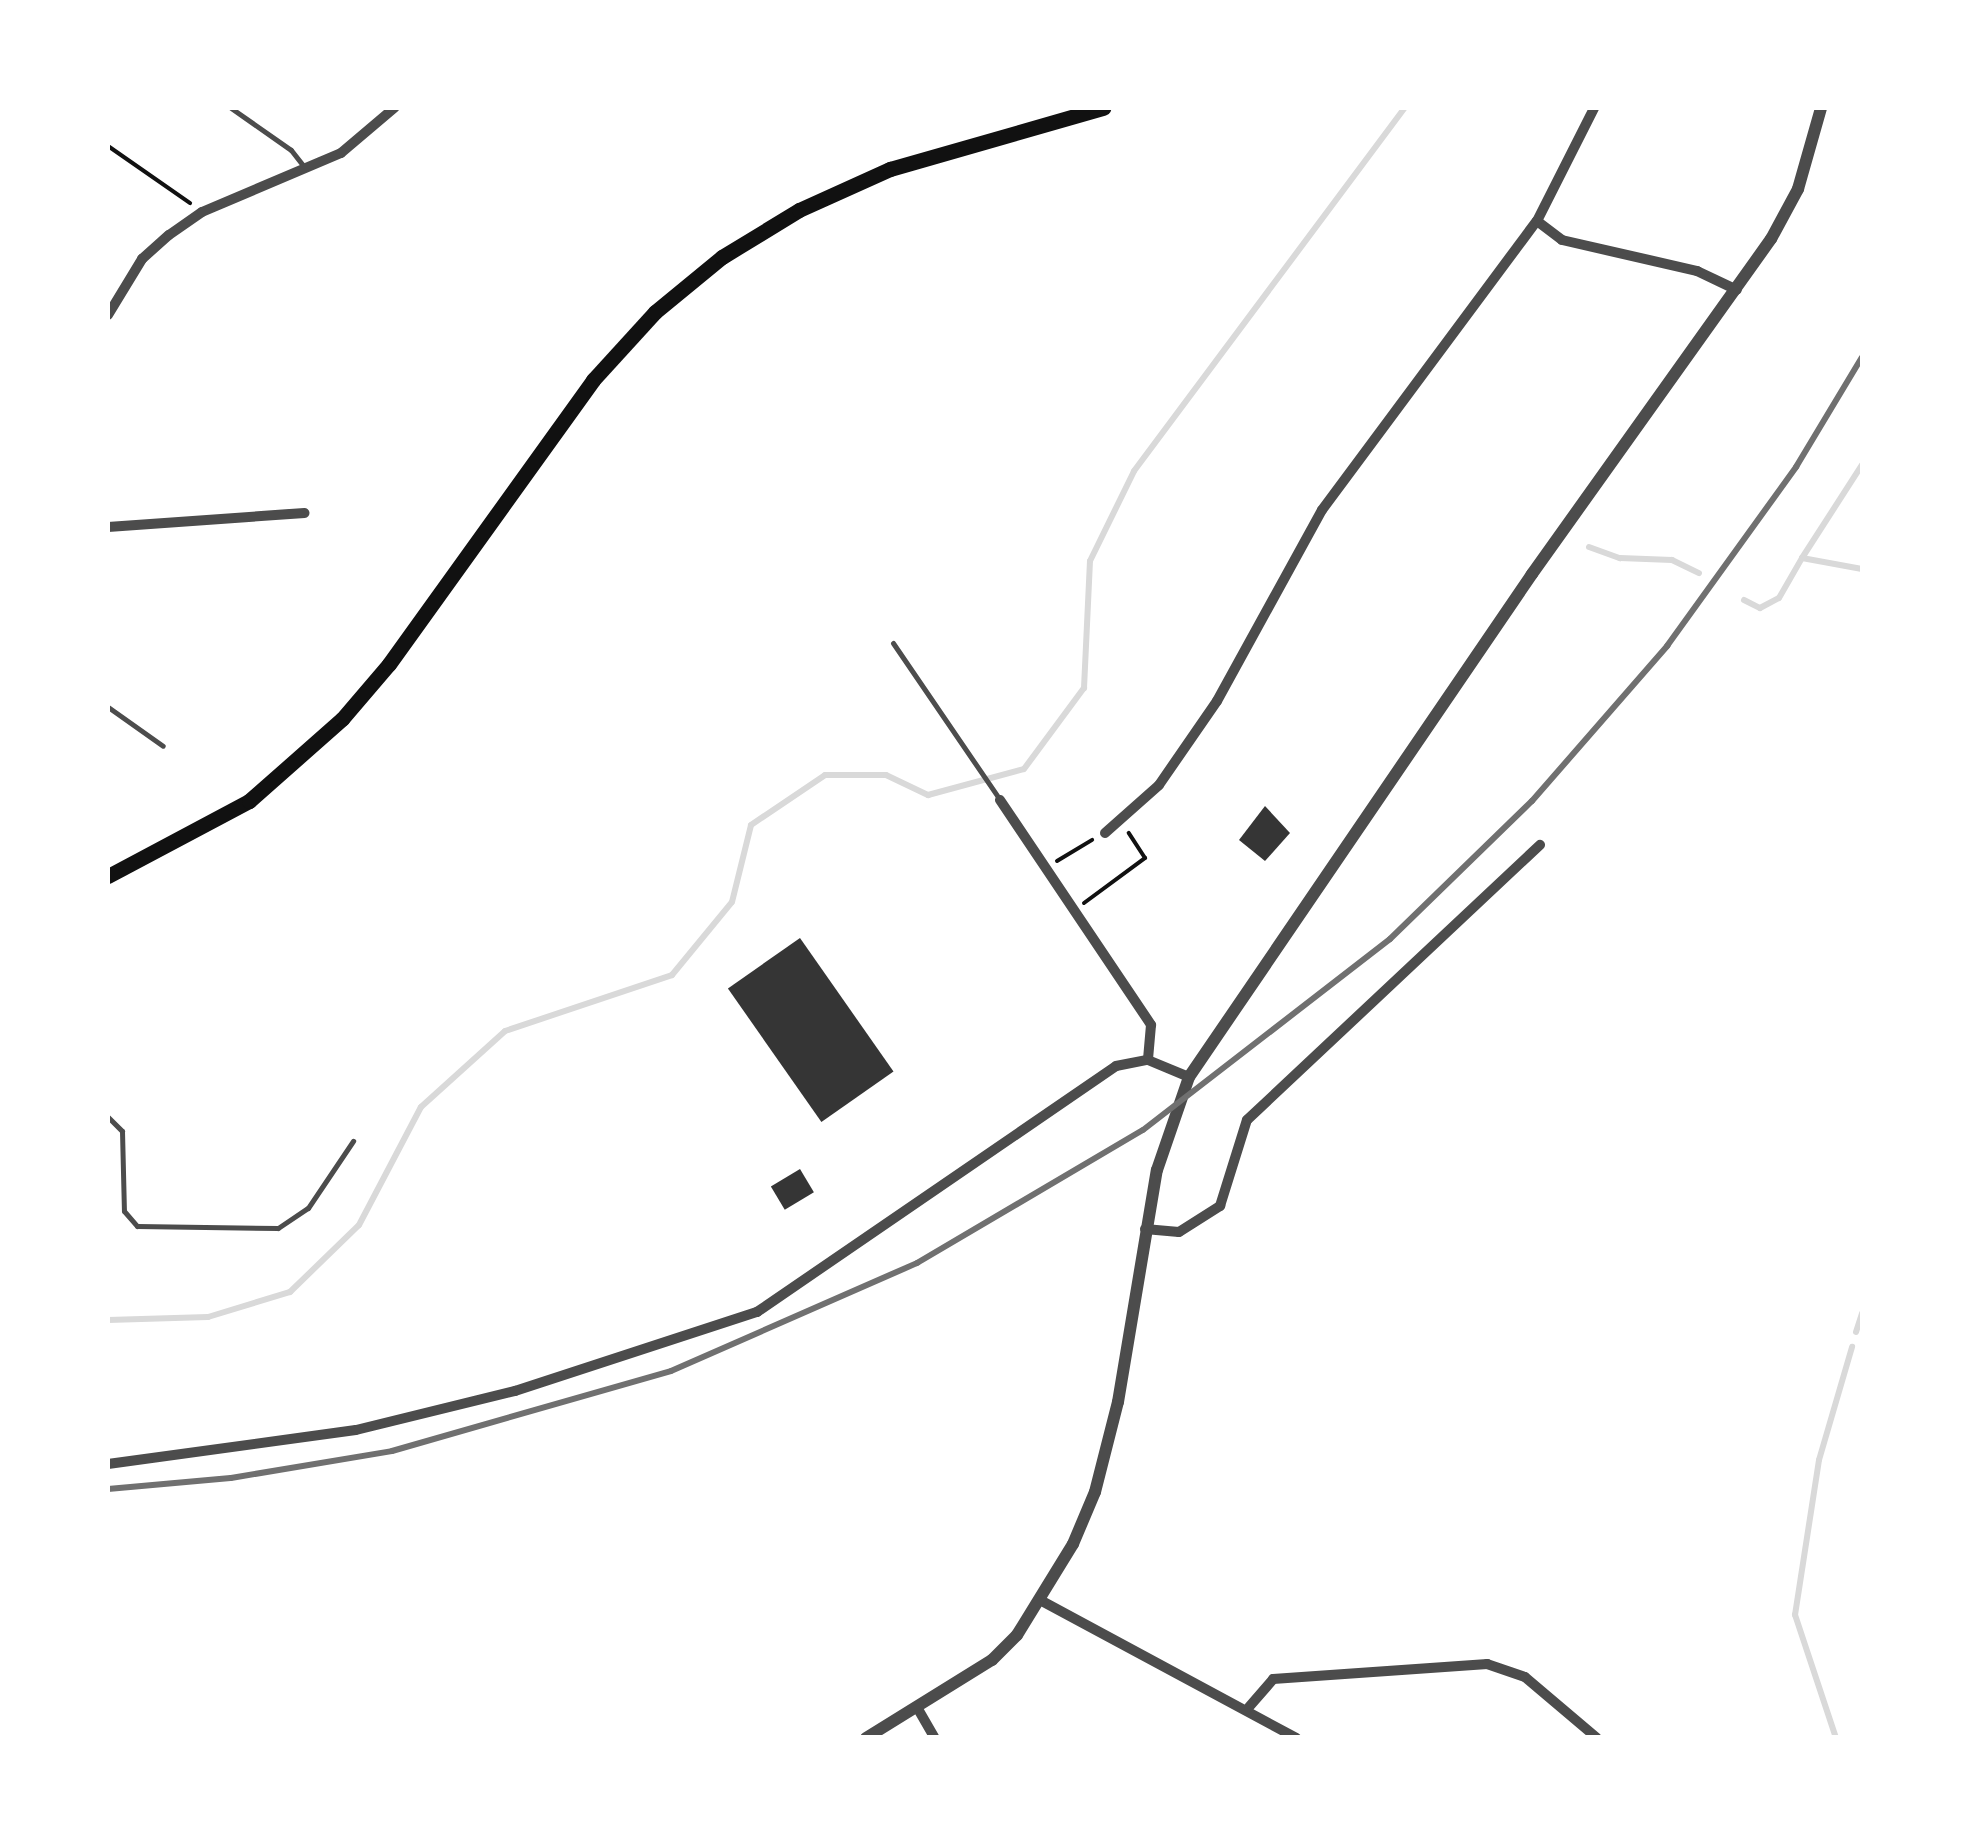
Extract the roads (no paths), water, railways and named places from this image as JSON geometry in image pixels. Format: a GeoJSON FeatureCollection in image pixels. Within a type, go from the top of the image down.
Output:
{"type":"FeatureCollection","features":[{"type":"Feature","properties":{"kind":"main road"},"geometry":{"type":"LineString","coordinates":[[108,876],[249,800],[342,719],[389,664],[593,380],[655,312],[722,257],[799,210],[890,169],[1103,108]]}},
{"type":"Feature","properties":{"kind":"street"},"geometry":{"type":"LineString","coordinates":[[108,315],[142,260],[202,212],[308,171],[341,153],[394,108]]}},
{"type":"Feature","properties":{"kind":"street"},"geometry":{"type":"LineString","coordinates":[[1104,833],[1159,786],[1217,701],[1322,510],[1536,221],[1594,108]]}},
{"type":"Feature","properties":{"kind":"street"},"geometry":{"type":"LineString","coordinates":[[866,1738],[992,1660],[1040,1600],[1096,1492],[1118,1402],[1144,1230],[1170,1126],[1189,1076],[1532,574],[1736,290],[1798,189],[1821,108]]}},
{"type":"Feature","properties":{"kind":"street"},"geometry":{"type":"LineString","coordinates":[[1536,221],[1562,240],[1697,270],[1736,290]]}},
{"type":"Feature","properties":{"kind":"street"},"geometry":{"type":"LineString","coordinates":[[108,527],[305,512]]}},
{"type":"Feature","properties":{"kind":"street"},"geometry":{"type":"LineString","coordinates":[[1000,800],[1151,1025],[1148,1060]]}},
{"type":"Feature","properties":{"kind":"street"},"geometry":{"type":"LineString","coordinates":[[1144,1230],[1179,1232],[1220,1206],[1247,1120],[1540,845]]}},
{"type":"Feature","properties":{"kind":"street"},"geometry":{"type":"LineString","coordinates":[[108,1464],[356,1430],[516,1391],[757,1312],[1116,1066],[1148,1060],[1189,1076]]}},
{"type":"Feature","properties":{"kind":"street"},"geometry":{"type":"LineString","coordinates":[[1040,1600],[1250,1707],[1296,1738]]}},
{"type":"Feature","properties":{"kind":"street"},"geometry":{"type":"LineString","coordinates":[[1250,1707],[1274,1680],[1487,1664],[1545,1690],[1597,1738]]}},
{"type":"Feature","properties":{"kind":"street"},"geometry":{"type":"LineString","coordinates":[[918,1709],[935,1738]]}},
{"type":"Feature","properties":{"kind":"lane"},"geometry":{"type":"LineString","coordinates":[[231,108],[291,150],[308,171]]}},
{"type":"Feature","properties":{"kind":"lane"},"geometry":{"type":"LineString","coordinates":[[892,642],[1000,800]]}},
{"type":"Feature","properties":{"kind":"lane"},"geometry":{"type":"LineString","coordinates":[[108,707],[164,746]]}},
{"type":"Feature","properties":{"kind":"lane"},"geometry":{"type":"LineString","coordinates":[[108,1116],[122,1131],[124,1211],[137,1226],[278,1228],[308,1208],[353,1141]]}},
{"type":"Feature","properties":{"kind":"waterway"},"geometry":{"type":"LineString","coordinates":[[108,1320],[208,1317],[290,1292],[359,1225],[421,1107],[505,1031],[672,975],[732,902],[751,825],[825,775],[886,775],[928,795],[1024,769],[1084,688],[1090,561],[1134,471],[1405,108]]}},
{"type":"Feature","properties":{"kind":"waterway"},"geometry":{"type":"LineString","coordinates":[[1802,558],[1862,465]]}},
{"type":"Feature","properties":{"kind":"waterway"},"geometry":{"type":"LineString","coordinates":[[1589,547],[1620,558],[1672,560],[1699,573]]}},
{"type":"Feature","properties":{"kind":"waterway"},"geometry":{"type":"LineString","coordinates":[[1744,600],[1760,608],[1779,598],[1802,558],[1862,569]]}},
{"type":"Feature","properties":{"kind":"waterway"},"geometry":{"type":"LineString","coordinates":[[1856,1332],[1862,1313]]}},
{"type":"Feature","properties":{"kind":"waterway"},"geometry":{"type":"LineString","coordinates":[[1836,1738],[1795,1615],[1819,1460],[1852,1347]]}},
{"type":"Feature","properties":{"kind":"railway"},"geometry":{"type":"LineString","coordinates":[[108,1489],[231,1478],[392,1451],[671,1371],[917,1263],[1143,1130],[1390,939],[1532,801],[1667,646],[1796,467],[1862,357]]}}]}
